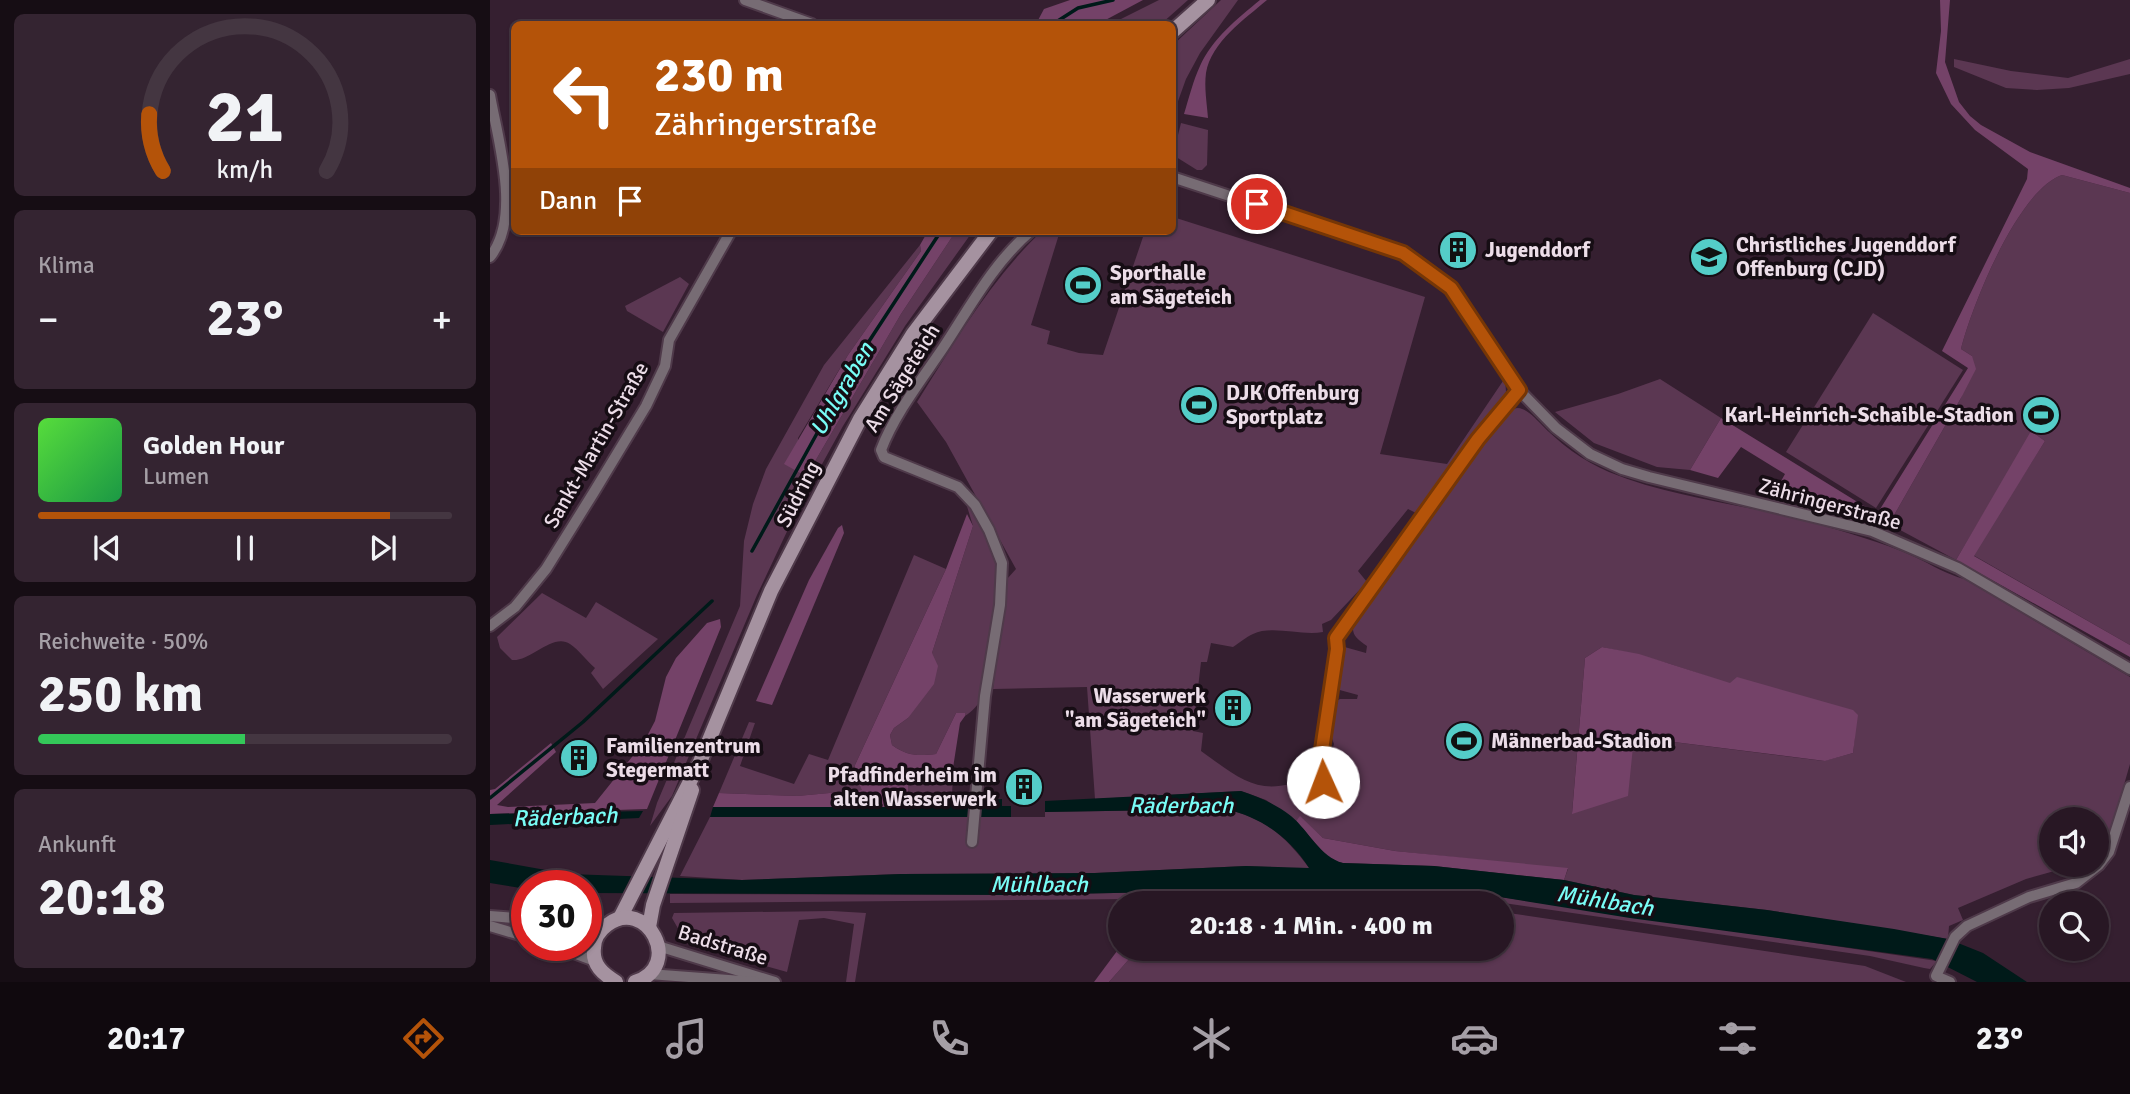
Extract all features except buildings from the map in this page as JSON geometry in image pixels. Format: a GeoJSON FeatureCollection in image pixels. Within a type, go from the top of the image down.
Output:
{"type":"FeatureCollection","features":[{"type":"Feature","properties":{"kind":"street"},"geometry":{"type":"LineString","coordinates":[[745,0],[804,21]]}},
{"type":"Feature","properties":{"kind":"street"},"geometry":{"type":"LineString","coordinates":[[1176,28],[1208,0]]}},
{"type":"Feature","properties":{"kind":"street"},"geometry":{"type":"LineString","coordinates":[[490,95],[494,135],[504,170],[505,213],[502,235],[490,257]]}},
{"type":"Feature","properties":{"kind":"street","name":"Zähringerstraße"},"geometry":{"type":"LineString","coordinates":[[1176,178],[1403,253],[1451,288],[1519,390],[1556,428],[1590,454],[1622,469],[1872,531],[1958,568],[2130,669]]}},
{"type":"Feature","properties":{"kind":"street","name":"Sankt-Martin-Straße"},"geometry":{"type":"LineString","coordinates":[[490,625],[516,607],[546,569],[594,492],[646,406],[665,366],[669,340],[729,235]]}},
{"type":"Feature","properties":{"kind":"street","name":"Südring"},"geometry":{"type":"LineString","coordinates":[[620,918],[700,762],[771,591],[860,419],[913,334],[989,235]]}},
{"type":"Feature","properties":{"kind":"street","name":"Am Sägeteich"},"geometry":{"type":"LineString","coordinates":[[972,842],[985,696],[1000,605],[1002,563],[989,530],[975,505],[958,487],[884,457],[881,450],[916,387],[991,276],[1027,235]]}},
{"type":"Feature","properties":{"kind":"street"},"geometry":{"type":"LineString","coordinates":[[1326,798],[1320,763],[1337,649],[1336,638],[1478,439],[1519,390]]}},
{"type":"Feature","properties":{"kind":"street","name":"Südring"},"geometry":{"type":"LineString","coordinates":[[649,927],[653,905],[700,762]]}},
{"type":"Feature","properties":{"kind":"street"},"geometry":{"type":"LineString","coordinates":[[1950,982],[1938,971],[1955,937],[1967,926],[2029,897],[2076,883],[2088,875],[2109,852],[2130,787]]}},
{"type":"Feature","properties":{"kind":"street"},"geometry":{"type":"LineString","coordinates":[[490,916],[511,918]]}},
{"type":"Feature","properties":{"kind":"street"},"geometry":{"type":"LineString","coordinates":[[602,929],[620,918],[636,919],[649,927],[658,946],[658,956],[649,974],[635,982]]}},
{"type":"Feature","properties":{"kind":"street"},"geometry":{"type":"LineString","coordinates":[[490,926],[511,932]]}},
{"type":"Feature","properties":{"kind":"street","name":"Badstraße"},"geometry":{"type":"LineString","coordinates":[[658,946],[775,982]]}},
{"type":"Feature","properties":{"kind":"street"},"geometry":{"type":"LineString","coordinates":[[595,961],[607,980]]}},
{"type":"Feature","properties":{"kind":"street","name":"Badstraße"},"geometry":{"type":"LineString","coordinates":[[649,974],[755,982]]}},
{"type":"Feature","properties":{"kind":"shaded area"},"geometry":{"type":"Polygon","coordinates":[[[1070,0],[1143,0],[1104,21],[1038,21],[1044,9],[1070,0]]]}},
{"type":"Feature","properties":{"kind":"shaded area"},"geometry":{"type":"Polygon","coordinates":[[[1159,0],[1188,0],[1164,21],[1117,21],[1159,0]]]}},
{"type":"Feature","properties":{"kind":"shaded area"},"geometry":{"type":"Polygon","coordinates":[[[1221,0],[1238,0],[1200,53],[1177,104],[1176,42],[1221,0]]]}},
{"type":"Feature","properties":{"kind":"shaded area"},"geometry":{"type":"Polygon","coordinates":[[[1260,0],[1267,0],[1230,32],[1209,62],[1205,84],[1208,118],[1184,114],[1198,72],[1211,47],[1260,0]]]}},
{"type":"Feature","properties":{"kind":"shaded area"},"geometry":{"type":"Polygon","coordinates":[[[1940,0],[1950,0],[1945,62],[1959,102],[1970,116],[2030,152],[2130,188],[2130,193],[2062,175],[2045,185],[2029,202],[1999,251],[1967,330],[1961,349],[1972,356],[1976,369],[1889,524],[1779,496],[1776,490],[1785,474],[1741,447],[1718,478],[1690,470],[1721,418],[1877,514],[1968,368],[1942,351],[2027,179],[2028,169],[1975,130],[1951,104],[1936,73],[1941,31],[1940,0]]]}},
{"type":"Feature","properties":{"kind":"shaded area"},"geometry":{"type":"Polygon","coordinates":[[[1954,59],[2011,71],[2068,78],[2130,59],[2130,74],[2069,88],[2006,88],[1954,67],[1954,59]]]}},
{"type":"Feature","properties":{"kind":"shaded area"},"geometry":{"type":"Polygon","coordinates":[[[1181,123],[1208,130],[1207,165],[1202,170],[1197,170],[1176,157],[1181,123]]]}},
{"type":"Feature","properties":{"kind":"shaded area","name":"Karl-Heinrich-Schaible-Stadion"},"geometry":{"type":"Polygon","coordinates":[[[2062,175],[2130,193],[2130,645],[1973,555],[2045,441],[2032,432],[1956,560],[1889,524],[1961,398],[1972,356],[1961,349],[1975,305],[1999,251],[2029,202],[2045,185],[2062,175]]]}},
{"type":"Feature","properties":{"kind":"shaded area"},"geometry":{"type":"Polygon","coordinates":[[[1176,218],[1425,297],[1380,454],[1447,464],[1505,378],[1506,392],[1418,514],[1408,509],[1358,571],[1367,582],[1331,620],[1322,624],[1323,632],[1269,630],[1253,634],[1233,647],[1211,643],[1207,662],[1201,662],[1193,731],[1203,733],[1201,751],[1241,778],[1266,786],[1279,786],[1312,776],[1317,782],[1320,800],[1325,803],[1337,796],[1343,783],[1328,776],[1326,771],[1334,744],[1328,727],[1333,703],[1340,699],[1357,699],[1358,695],[1336,689],[1334,686],[1341,646],[1366,653],[1367,646],[1353,631],[1355,617],[1493,429],[1508,412],[1518,408],[1530,414],[1572,451],[1609,472],[1683,495],[1810,522],[1877,542],[1915,557],[1964,579],[2130,677],[2130,764],[2109,835],[2109,807],[2039,807],[2039,875],[1958,908],[1963,920],[1949,926],[1948,939],[1767,910],[1634,895],[1564,880],[1568,869],[1395,851],[1323,838],[1300,817],[1296,821],[1266,800],[1241,791],[1095,799],[1087,687],[993,689],[1007,579],[1016,569],[946,442],[917,402],[990,291],[1038,235],[1059,235],[1031,325],[1050,331],[1047,344],[1079,353],[1103,355],[1144,235],[1176,235],[1176,218]],[[1602,647],[1585,658],[1572,813],[1634,737],[1824,761],[1853,753],[1855,735],[1699,673],[1602,647]]]}},
{"type":"Feature","properties":{"kind":"shaded area"},"geometry":{"type":"Polygon","coordinates":[[[926,235],[953,235],[901,314],[810,470],[802,474],[784,464],[848,355],[921,251],[920,245],[926,235]]]}},
{"type":"Feature","properties":{"kind":"shaded area"},"geometry":{"type":"Polygon","coordinates":[[[953,235],[970,235],[905,326],[843,426],[799,506],[757,595],[672,796],[650,826],[657,803],[740,606],[744,541],[753,504],[766,469],[824,365],[920,245],[921,251],[848,355],[798,438],[802,474],[810,470],[901,314],[953,235]]]}},
{"type":"Feature","properties":{"kind":"shaded area"},"geometry":{"type":"Polygon","coordinates":[[[680,277],[689,284],[663,332],[627,311],[625,306],[680,277]]]}},
{"type":"Feature","properties":{"kind":"shaded area"},"geometry":{"type":"Polygon","coordinates":[[[1873,313],[1963,370],[1876,508],[1786,452],[1873,313]]]}},
{"type":"Feature","properties":{"kind":"shaded area"},"geometry":{"type":"Polygon","coordinates":[[[1660,379],[1721,418],[1690,470],[1657,467],[1594,443],[1555,412],[1618,394],[1660,379]]]}},
{"type":"Feature","properties":{"kind":"shaded area"},"geometry":{"type":"Polygon","coordinates":[[[2031,431],[2045,441],[1974,556],[2130,645],[2130,657],[1956,560],[2031,431]]]}},
{"type":"Feature","properties":{"kind":"shaded area"},"geometry":{"type":"Polygon","coordinates":[[[966,503],[986,532],[997,566],[995,610],[985,688],[975,708],[965,716],[964,713],[956,713],[936,754],[913,754],[892,745],[890,735],[894,728],[908,718],[932,653],[973,526],[966,503]]]}},
{"type":"Feature","properties":{"kind":"shaded area"},"geometry":{"type":"Polygon","coordinates":[[[967,514],[973,526],[932,653],[938,666],[934,684],[908,718],[894,728],[890,735],[892,745],[903,751],[918,755],[936,754],[956,713],[965,713],[960,723],[953,768],[908,768],[908,797],[968,796],[968,801],[894,807],[713,807],[719,793],[797,796],[862,790],[854,773],[855,765],[946,569],[967,514]]]}},
{"type":"Feature","properties":{"kind":"shaded area"},"geometry":{"type":"Polygon","coordinates":[[[842,525],[844,533],[772,705],[756,701],[809,580],[842,525]]]}},
{"type":"Feature","properties":{"kind":"shaded area"},"geometry":{"type":"Polygon","coordinates":[[[914,555],[946,569],[855,765],[854,773],[863,790],[797,796],[719,793],[749,722],[755,723],[740,766],[794,784],[809,754],[828,760],[914,555]]]}},
{"type":"Feature","properties":{"kind":"shaded area"},"geometry":{"type":"Polygon","coordinates":[[[542,593],[586,618],[596,602],[658,639],[603,689],[591,673],[595,668],[573,646],[563,641],[512,660],[500,648],[497,637],[542,593]]]}},
{"type":"Feature","properties":{"kind":"shaded area"},"geometry":{"type":"Polygon","coordinates":[[[720,619],[721,627],[647,809],[490,814],[490,790],[495,789],[551,743],[556,752],[497,805],[508,807],[595,803],[644,742],[655,721],[666,677],[676,658],[707,623],[720,619]]]}},
{"type":"Feature","properties":{"kind":"shaded area"},"geometry":{"type":"Polygon","coordinates":[[[1602,647],[1639,654],[1730,683],[1737,677],[1853,710],[1858,715],[1853,753],[1825,761],[1634,737],[1628,796],[1572,814],[1585,658],[1602,647]]]}},
{"type":"Feature","properties":{"kind":"shaded area"},"geometry":{"type":"Polygon","coordinates":[[[908,768],[953,768],[952,798],[908,797],[908,768]]]}},
{"type":"Feature","properties":{"kind":"shaded area"},"geometry":{"type":"Polygon","coordinates":[[[1225,809],[1252,818],[1273,830],[1310,869],[1246,866],[1095,873],[901,874],[742,880],[680,876],[710,817],[1045,817],[1045,812],[1225,809]]]}},
{"type":"Feature","properties":{"kind":"shaded area"},"geometry":{"type":"Polygon","coordinates":[[[1300,816],[1323,838],[1395,851],[1568,868],[1564,880],[1434,866],[1343,863],[1330,860],[1296,821],[1300,816]]]}},
{"type":"Feature","properties":{"kind":"shaded area"},"geometry":{"type":"Polygon","coordinates":[[[1312,889],[1403,891],[1213,891],[1312,889]]]}},
{"type":"Feature","properties":{"kind":"shaded area"},"geometry":{"type":"Polygon","coordinates":[[[1108,893],[1108,899],[670,903],[670,894],[1108,893]]]}},
{"type":"Feature","properties":{"kind":"shaded area"},"geometry":{"type":"Polygon","coordinates":[[[1514,899],[1937,961],[1930,969],[1870,956],[1514,905],[1514,899]]]}},
{"type":"Feature","properties":{"kind":"shaded area"},"geometry":{"type":"Polygon","coordinates":[[[674,913],[866,913],[855,982],[846,982],[854,924],[824,918],[799,920],[787,972],[687,944],[672,918],[674,913]]]}},
{"type":"Feature","properties":{"kind":"shaded area"},"geometry":{"type":"Polygon","coordinates":[[[1514,914],[1865,966],[1906,982],[1109,982],[1127,961],[1514,961],[1514,914]]]}},
{"type":"Feature","properties":{"kind":"shaded area"},"geometry":{"type":"Polygon","coordinates":[[[1110,961],[1127,961],[1109,982],[1094,982],[1110,961]]]}},
{"type":"Feature","properties":{"kind":"water"},"geometry":{"type":"Polygon","coordinates":[[[1241,791],[1267,801],[1285,812],[1321,849],[1343,863],[1434,866],[1564,880],[1634,895],[1767,910],[1894,929],[1948,939],[1983,953],[2027,982],[1977,982],[1932,959],[1630,918],[1514,899],[1514,891],[1312,889],[1108,891],[1108,893],[1015,895],[602,893],[602,875],[742,880],[901,874],[1095,873],[1246,866],[1309,868],[1292,847],[1273,830],[1250,817],[1225,809],[1045,812],[1045,801],[1241,791]]]}},
{"type":"Feature","properties":{"kind":"water"},"geometry":{"type":"Polygon","coordinates":[[[1002,799],[1002,806],[1011,806],[1011,817],[710,817],[713,807],[894,807],[1002,799]]]}},
{"type":"Feature","properties":{"kind":"water","name":"Räderbach"},"geometry":{"type":"Polygon","coordinates":[[[643,811],[639,818],[490,825],[490,814],[643,811]]]}},
{"type":"Feature","properties":{"kind":"water"},"geometry":{"type":"Polygon","coordinates":[[[490,860],[546,870],[511,870],[511,886],[490,883],[490,860]]]}},
{"type":"Feature","properties":{"kind":"waterway","name":"Uhlgraben"},"geometry":{"type":"LineString","coordinates":[[1058,21],[1078,8],[1113,0]]}},
{"type":"Feature","properties":{"kind":"waterway","name":"Uhlgraben"},"geometry":{"type":"LineString","coordinates":[[752,551],[862,352],[938,235]]}},
{"type":"Feature","properties":{"kind":"waterway","name":"Uhlgraben"},"geometry":{"type":"LineString","coordinates":[[490,798],[583,722],[712,601]]}},
{"type":"Feature","properties":{"kind":"place","name":"Jugenddorf"},"geometry":{"type":"Point","coordinates":[1458,250]}},
{"type":"Feature","properties":{"kind":"place","name":"Christliches Jugenddorf Offenburg (CJD)"},"geometry":{"type":"Point","coordinates":[1709,257]}},
{"type":"Feature","properties":{"kind":"place","name":"Sporthalle am Sägeteich"},"geometry":{"type":"Point","coordinates":[1083,285]}},
{"type":"Feature","properties":{"kind":"place","name":"DJK Offenburg Sportplatz"},"geometry":{"type":"Point","coordinates":[1199,405]}},
{"type":"Feature","properties":{"kind":"place","name":"Karl-Heinrich-Schaible-Stadion"},"geometry":{"type":"Point","coordinates":[2041,415]}},
{"type":"Feature","properties":{"kind":"place","name":"Wasserwerk \"am Sägeteich\""},"geometry":{"type":"Point","coordinates":[1233,708]}},
{"type":"Feature","properties":{"kind":"place","name":"Männerbad-Stadion"},"geometry":{"type":"Point","coordinates":[1464,741]}},
{"type":"Feature","properties":{"kind":"place","name":"Familienzentrum Stegermatt"},"geometry":{"type":"Point","coordinates":[579,758]}},
{"type":"Feature","properties":{"kind":"place","name":"Pfadfinderheim im alten Wasserwerk"},"geometry":{"type":"Point","coordinates":[1024,787]}},
{"type":"Feature","properties":{"kind":"route"},"geometry":{"type":"LineString","coordinates":[[1257,204],[1403,253],[1451,288],[1519,390],[1478,439],[1336,638],[1337,649],[1320,763],[1323,782]]}},
{"type":"Feature","properties":{"kind":"water label","name":"Mühlbach"},"geometry":{"type":"Point","coordinates":[1039,884]}},
{"type":"Feature","properties":{"kind":"water label","name":"Mühlbach"},"geometry":{"type":"Point","coordinates":[1605,901]}}]}
